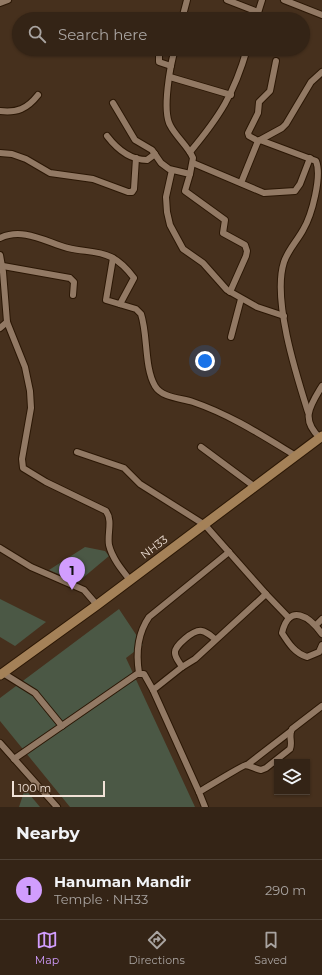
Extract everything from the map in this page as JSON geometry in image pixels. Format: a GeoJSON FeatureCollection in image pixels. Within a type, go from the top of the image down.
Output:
{"type":"FeatureCollection","features":[{"type":"Feature","properties":{"kind":"main road","name":"NH33"},"geometry":{"type":"LineString","coordinates":[[1,674],[97,605],[321,437]]}},
{"type":"Feature","properties":{"kind":"street"},"geometry":{"type":"LineString","coordinates":[[0,3],[8,0]]}},
{"type":"Feature","properties":{"kind":"street"},"geometry":{"type":"LineString","coordinates":[[184,12],[187,0]]}},
{"type":"Feature","properties":{"kind":"street"},"geometry":{"type":"LineString","coordinates":[[227,0],[258,12],[262,0]]}},
{"type":"Feature","properties":{"kind":"street"},"geometry":{"type":"LineString","coordinates":[[284,0],[322,15]]}},
{"type":"Feature","properties":{"kind":"street"},"geometry":{"type":"LineString","coordinates":[[160,56],[160,62],[171,66]]}},
{"type":"Feature","properties":{"kind":"street"},"geometry":{"type":"LineString","coordinates":[[173,56],[166,114],[176,135],[193,158],[190,174],[185,187],[187,193],[224,219],[226,223],[222,230],[223,233],[246,248],[246,256],[230,292]]}},
{"type":"Feature","properties":{"kind":"street"},"geometry":{"type":"LineString","coordinates":[[190,152],[213,124],[231,95],[245,56]]}},
{"type":"Feature","properties":{"kind":"street"},"geometry":{"type":"LineString","coordinates":[[276,61],[270,91],[259,102],[258,113],[248,133],[249,136],[310,158],[316,161],[319,165],[320,180],[304,229],[291,247],[284,263],[281,281],[288,340],[311,428],[321,437]]}},
{"type":"Feature","properties":{"kind":"street"},"geometry":{"type":"LineString","coordinates":[[241,183],[259,140],[282,128],[286,124],[311,82],[322,72]]}},
{"type":"Feature","properties":{"kind":"street"},"geometry":{"type":"LineString","coordinates":[[170,77],[231,95]]}},
{"type":"Feature","properties":{"kind":"street"},"geometry":{"type":"LineString","coordinates":[[0,111],[10,112],[20,110],[31,104],[38,95]]}},
{"type":"Feature","properties":{"kind":"street"},"geometry":{"type":"LineString","coordinates":[[113,103],[132,136],[155,154],[161,163],[172,170],[190,174]]}},
{"type":"Feature","properties":{"kind":"street"},"geometry":{"type":"LineString","coordinates":[[108,136],[116,149],[136,158],[147,160],[155,154]]}},
{"type":"Feature","properties":{"kind":"street"},"geometry":{"type":"LineString","coordinates":[[0,153],[12,154],[26,159],[50,173],[93,179],[128,192],[132,192],[134,189],[136,158]]}},
{"type":"Feature","properties":{"kind":"street"},"geometry":{"type":"LineString","coordinates":[[193,163],[269,194],[295,191],[300,184],[310,158]]}},
{"type":"Feature","properties":{"kind":"street"},"geometry":{"type":"LineString","coordinates":[[172,170],[166,204],[168,220],[174,233],[187,253],[203,263],[222,286],[230,292],[241,299],[270,312],[284,316]]}},
{"type":"Feature","properties":{"kind":"street"},"geometry":{"type":"LineString","coordinates":[[0,238],[12,234],[25,235],[69,248],[96,252],[113,258],[134,278],[120,304]]}},
{"type":"Feature","properties":{"kind":"street"},"geometry":{"type":"LineString","coordinates":[[0,255],[3,266],[3,299],[7,322],[25,367],[30,391],[31,408],[22,460],[23,468],[46,482],[106,511],[110,519],[108,537],[111,551],[130,580]]}},
{"type":"Feature","properties":{"kind":"street"},"geometry":{"type":"LineString","coordinates":[[113,258],[106,300],[136,309],[141,314],[152,379],[160,392],[193,402],[231,418],[296,456]]}},
{"type":"Feature","properties":{"kind":"street"},"geometry":{"type":"LineString","coordinates":[[3,266],[70,278],[74,282],[73,295]]}},
{"type":"Feature","properties":{"kind":"street"},"geometry":{"type":"LineString","coordinates":[[231,337],[241,299]]}},
{"type":"Feature","properties":{"kind":"street"},"geometry":{"type":"LineString","coordinates":[[0,328],[7,322]]}},
{"type":"Feature","properties":{"kind":"street"},"geometry":{"type":"LineString","coordinates":[[308,412],[322,386]]}},
{"type":"Feature","properties":{"kind":"street"},"geometry":{"type":"LineString","coordinates":[[201,447],[255,487]]}},
{"type":"Feature","properties":{"kind":"street"},"geometry":{"type":"LineString","coordinates":[[77,452],[124,468],[140,484],[205,524],[289,618]]}},
{"type":"Feature","properties":{"kind":"street"},"geometry":{"type":"LineString","coordinates":[[0,548],[32,567],[84,590],[97,605]]}},
{"type":"Feature","properties":{"kind":"street"},"geometry":{"type":"LineString","coordinates":[[139,673],[138,650],[144,627],[149,617],[229,552]]}},
{"type":"Feature","properties":{"kind":"street"},"geometry":{"type":"LineString","coordinates":[[153,690],[182,667],[202,654],[215,639],[266,594]]}},
{"type":"Feature","properties":{"kind":"street"},"geometry":{"type":"LineString","coordinates":[[321,651],[307,657],[300,655],[290,645],[282,633],[284,624],[289,618],[299,615],[307,617],[316,625],[322,634]]}},
{"type":"Feature","properties":{"kind":"street"},"geometry":{"type":"LineString","coordinates":[[316,625],[322,619]]}},
{"type":"Feature","properties":{"kind":"street"},"geometry":{"type":"LineString","coordinates":[[182,667],[174,652],[186,639],[195,632],[200,631],[215,639]]}},
{"type":"Feature","properties":{"kind":"street"},"geometry":{"type":"LineString","coordinates":[[139,673],[144,674],[153,690],[205,807]]}},
{"type":"Feature","properties":{"kind":"street"},"geometry":{"type":"LineString","coordinates":[[14,759],[139,673]]}},
{"type":"Feature","properties":{"kind":"street"},"geometry":{"type":"LineString","coordinates":[[1,674],[35,693],[62,726]]}},
{"type":"Feature","properties":{"kind":"street"},"geometry":{"type":"LineString","coordinates":[[199,792],[221,780],[241,766],[247,765],[322,706]]}},
{"type":"Feature","properties":{"kind":"street"},"geometry":{"type":"LineString","coordinates":[[247,765],[259,770],[264,769],[288,751],[292,746],[291,731]]}},
{"type":"Feature","properties":{"kind":"street"},"geometry":{"type":"LineString","coordinates":[[0,743],[57,807]]}},
{"type":"Feature","properties":{"kind":"green space"},"geometry":{"type":"Polygon","coordinates":[[[85,547],[105,551],[109,556],[78,582],[49,570],[85,547]]]}},
{"type":"Feature","properties":{"kind":"green space"},"geometry":{"type":"Polygon","coordinates":[[[0,599],[46,622],[15,646],[0,637],[0,599]]]}},
{"type":"Feature","properties":{"kind":"green space"},"geometry":{"type":"Polygon","coordinates":[[[119,609],[143,645],[126,658],[195,807],[70,807],[0,721],[0,698],[119,609]]]}},
{"type":"Feature","properties":{"kind":"green space"},"geometry":{"type":"Polygon","coordinates":[[[25,789],[40,807],[19,807],[25,789]]]}},
{"type":"Feature","properties":{"kind":"place","name":"Hanuman Mandir"},"geometry":{"type":"Point","coordinates":[72,590]}}]}
